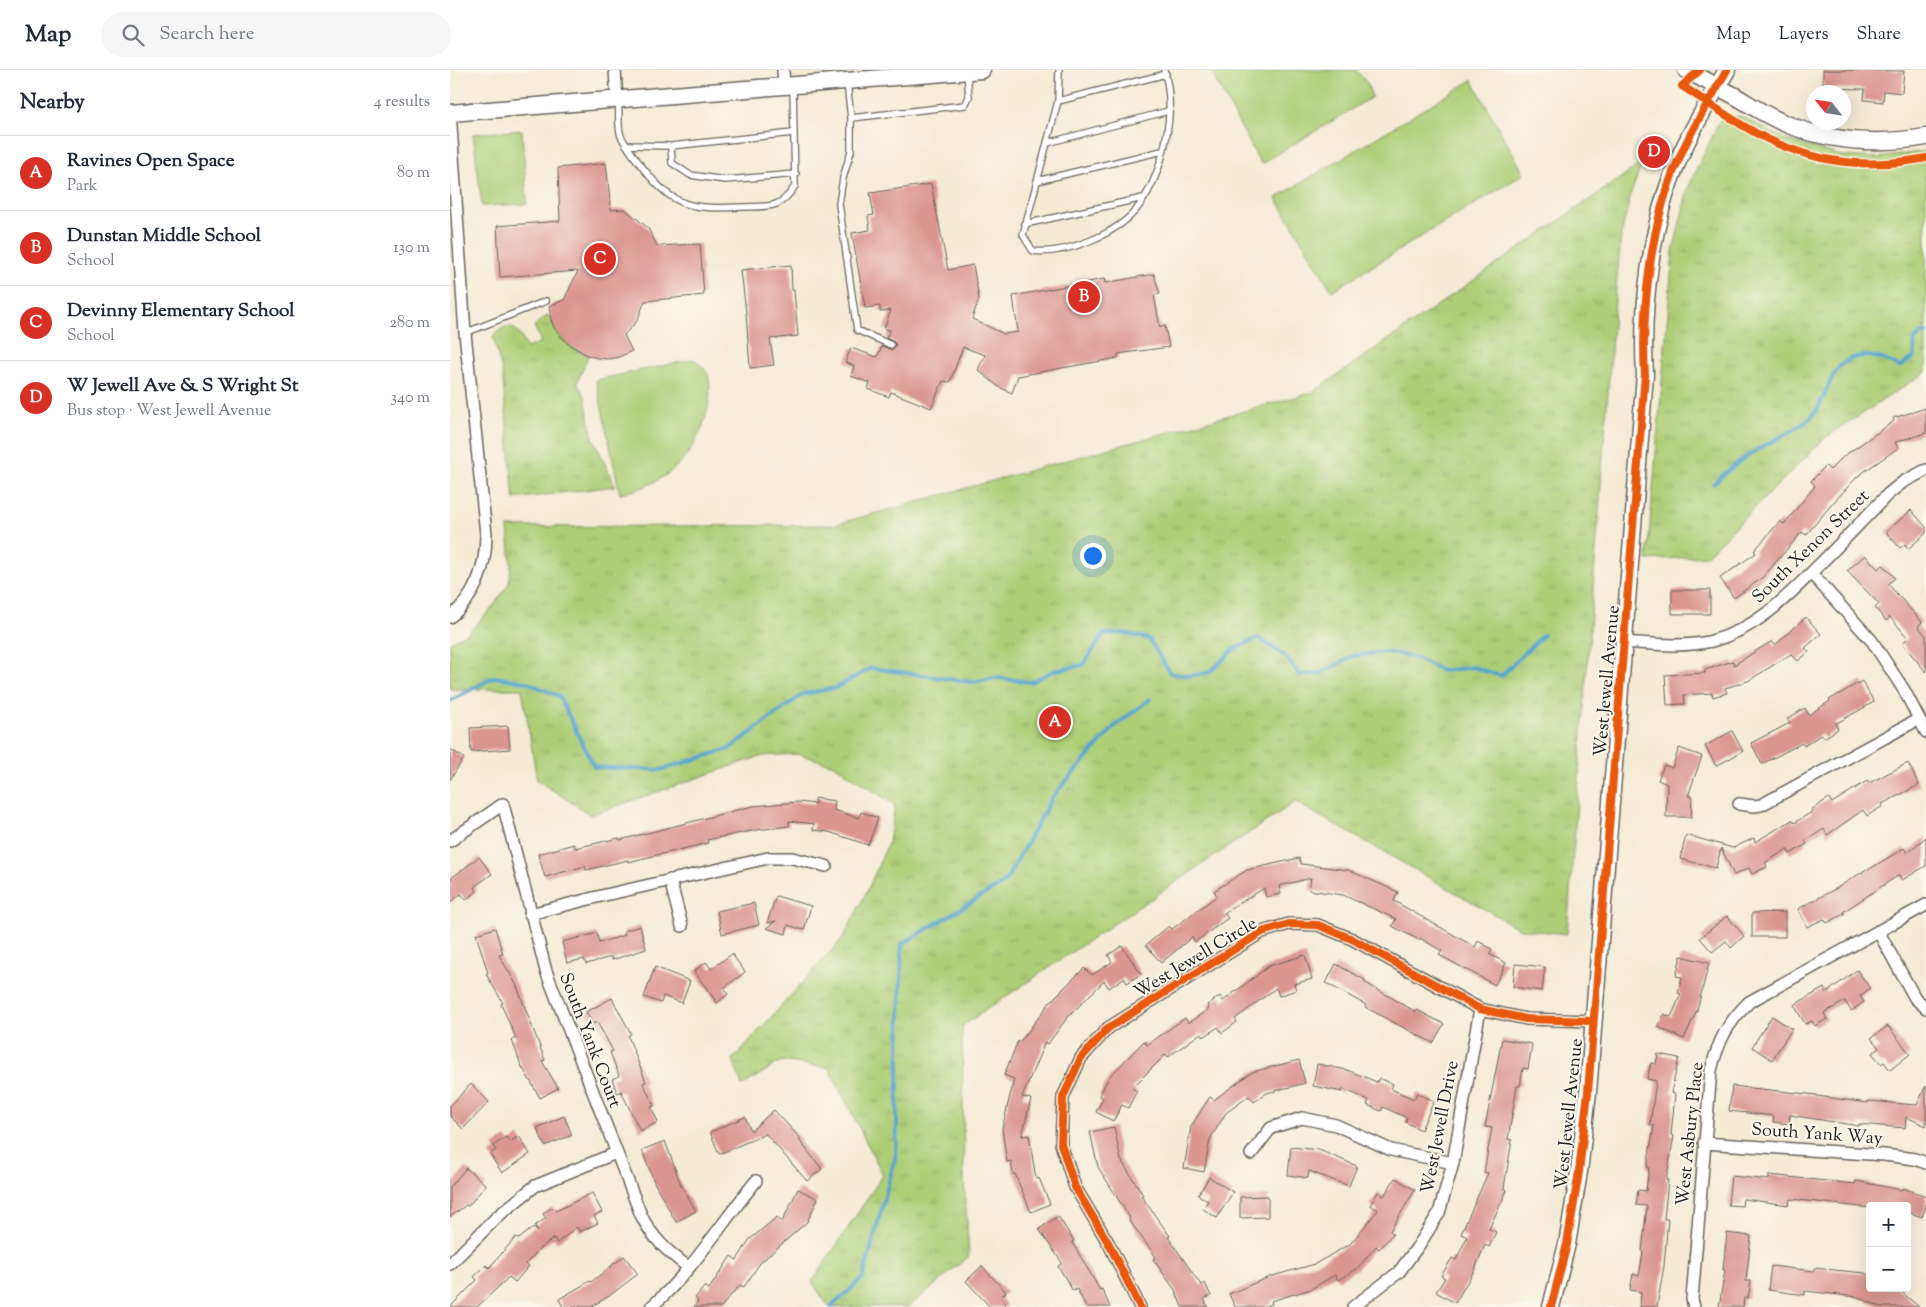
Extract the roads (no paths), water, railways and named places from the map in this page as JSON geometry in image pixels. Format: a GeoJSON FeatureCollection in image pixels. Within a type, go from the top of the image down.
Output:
{"type":"FeatureCollection","features":[{"type":"Feature","properties":{"kind":"main road"},"geometry":{"type":"LineString","coordinates":[[1686,70],[1783,123],[1816,134],[1834,138],[1870,141],[1909,140],[1926,137]]}},
{"type":"Feature","properties":{"kind":"main road","name":"West Jewell Avenue"},"geometry":{"type":"LineString","coordinates":[[1551,1307],[1567,1244],[1579,1172],[1588,1092],[1645,375],[1643,346],[1655,232],[1677,162],[1727,70]]}},
{"type":"Feature","properties":{"kind":"main road"},"geometry":{"type":"LineString","coordinates":[[450,112],[617,100],[787,80],[847,81],[974,71]]}},
{"type":"Feature","properties":{"kind":"street"},"geometry":{"type":"LineString","coordinates":[[615,70],[617,100]]}},
{"type":"Feature","properties":{"kind":"street"},"geometry":{"type":"LineString","coordinates":[[450,112],[455,266],[465,333],[484,506],[486,548],[482,570],[475,589],[462,607],[450,617]]}},
{"type":"Feature","properties":{"kind":"street","name":"South Xenon Street"},"geometry":{"type":"LineString","coordinates":[[1624,642],[1684,644],[1712,641],[1741,630],[1771,612],[1888,494],[1903,482],[1926,470]]}},
{"type":"Feature","properties":{"kind":"street"},"geometry":{"type":"LineString","coordinates":[[1811,573],[1872,641],[1894,673],[1926,732]]}},
{"type":"Feature","properties":{"kind":"street"},"geometry":{"type":"LineString","coordinates":[[1739,804],[1761,805],[1919,719]]}},
{"type":"Feature","properties":{"kind":"street","name":"South Yank Court"},"geometry":{"type":"LineString","coordinates":[[450,841],[503,804],[530,914],[551,986],[616,1153],[647,1227],[662,1247],[688,1267]]}},
{"type":"Feature","properties":{"kind":"street"},"geometry":{"type":"LineString","coordinates":[[530,914],[768,858],[792,858],[826,866]]}},
{"type":"Feature","properties":{"kind":"street"},"geometry":{"type":"LineString","coordinates":[[670,880],[682,926]]}},
{"type":"Feature","properties":{"kind":"street","name":"West Asbury Place"},"geometry":{"type":"LineString","coordinates":[[1694,1307],[1692,1299],[1711,1070],[1718,1044],[1733,1018],[1749,1002],[1926,905]]}},
{"type":"Feature","properties":{"kind":"street","name":"West Jewell Circle"},"geometry":{"type":"LineString","coordinates":[[1140,1307],[1109,1244],[1075,1187],[1061,1144],[1063,1097],[1081,1058],[1108,1028],[1262,932],[1289,924],[1318,925],[1352,939],[1480,1009],[1526,1020],[1593,1021]]}},
{"type":"Feature","properties":{"kind":"street"},"geometry":{"type":"LineString","coordinates":[[1878,931],[1915,998],[1926,1008]]}},
{"type":"Feature","properties":{"kind":"street","name":"West Jewell Drive"},"geometry":{"type":"LineString","coordinates":[[1352,1307],[1399,1272],[1439,1213],[1453,1163],[1480,1009]]}},
{"type":"Feature","properties":{"kind":"street"},"geometry":{"type":"LineString","coordinates":[[1251,1154],[1271,1128],[1302,1118],[1336,1125],[1391,1150],[1453,1163]]}},
{"type":"Feature","properties":{"kind":"street","name":"South Yank Way"},"geometry":{"type":"LineString","coordinates":[[1704,1143],[1884,1156],[1915,1159],[1926,1163]]}},
{"type":"Feature","properties":{"kind":"street"},"geometry":{"type":"LineString","coordinates":[[450,1264],[498,1216],[535,1186],[616,1153]]}},
{"type":"Feature","properties":{"kind":"street"},"geometry":{"type":"LineString","coordinates":[[651,1307],[664,1296],[756,1181]]}},
{"type":"Feature","properties":{"kind":"lane"},"geometry":{"type":"LineString","coordinates":[[1058,101],[1165,72],[1168,83],[1168,128],[1155,176],[1139,206],[1122,222],[1098,238],[1046,253],[1033,251],[1023,235],[1058,101],[1059,70]]}},
{"type":"Feature","properties":{"kind":"lane"},"geometry":{"type":"LineString","coordinates":[[851,118],[964,105],[969,97],[974,71]]}},
{"type":"Feature","properties":{"kind":"lane"},"geometry":{"type":"LineString","coordinates":[[617,100],[622,137],[630,152],[658,186],[674,199],[693,206],[724,208],[775,206],[790,194],[795,186],[793,133],[787,80]]}},
{"type":"Feature","properties":{"kind":"lane"},"geometry":{"type":"LineString","coordinates":[[847,81],[851,118],[851,151],[843,178],[839,204],[852,306],[857,330],[891,345]]}},
{"type":"Feature","properties":{"kind":"lane"},"geometry":{"type":"LineString","coordinates":[[1047,143],[1168,111]]}},
{"type":"Feature","properties":{"kind":"lane"},"geometry":{"type":"LineString","coordinates":[[628,146],[671,146],[793,133]]}},
{"type":"Feature","properties":{"kind":"lane"},"geometry":{"type":"LineString","coordinates":[[671,146],[672,163],[690,175],[725,180],[796,174]]}},
{"type":"Feature","properties":{"kind":"lane"},"geometry":{"type":"LineString","coordinates":[[1037,182],[1162,151]]}},
{"type":"Feature","properties":{"kind":"lane"},"geometry":{"type":"LineString","coordinates":[[1025,224],[1143,198]]}},
{"type":"Feature","properties":{"kind":"lane"},"geometry":{"type":"LineString","coordinates":[[465,333],[546,301]]}},
{"type":"Feature","properties":{"kind":"waterway"},"geometry":{"type":"LineString","coordinates":[[1713,484],[1747,456],[1808,420],[1818,407],[1838,368],[1845,362],[1859,356],[1871,356],[1900,367],[1915,356],[1914,341],[1922,333],[1926,333]]}},
{"type":"Feature","properties":{"kind":"waterway"},"geometry":{"type":"LineString","coordinates":[[450,701],[494,677],[526,682],[559,696],[594,767],[660,770],[729,749],[803,694],[836,688],[871,668],[971,682],[996,678],[1031,682],[1053,671],[1083,665],[1104,634],[1124,633],[1149,639],[1170,673],[1190,676],[1210,672],[1234,649],[1258,638],[1284,655],[1300,675],[1321,673],[1353,656],[1387,652],[1417,658],[1442,671],[1473,667],[1501,676],[1543,635]]}},
{"type":"Feature","properties":{"kind":"waterway"},"geometry":{"type":"LineString","coordinates":[[831,1307],[863,1278],[896,1155],[902,944],[1005,882],[1053,796],[1116,725],[1150,699]]}},
{"type":"Feature","properties":{"kind":"place","name":"W Jewell Ave & S Wright St"},"geometry":{"type":"Point","coordinates":[1654,152]}},
{"type":"Feature","properties":{"kind":"place","name":"Devinny Elementary School"},"geometry":{"type":"Point","coordinates":[600,259]}},
{"type":"Feature","properties":{"kind":"place","name":"Dunstan Middle School"},"geometry":{"type":"Point","coordinates":[1084,297]}},
{"type":"Feature","properties":{"kind":"place","name":"Ravines Open Space"},"geometry":{"type":"Point","coordinates":[1055,722]}}]}
